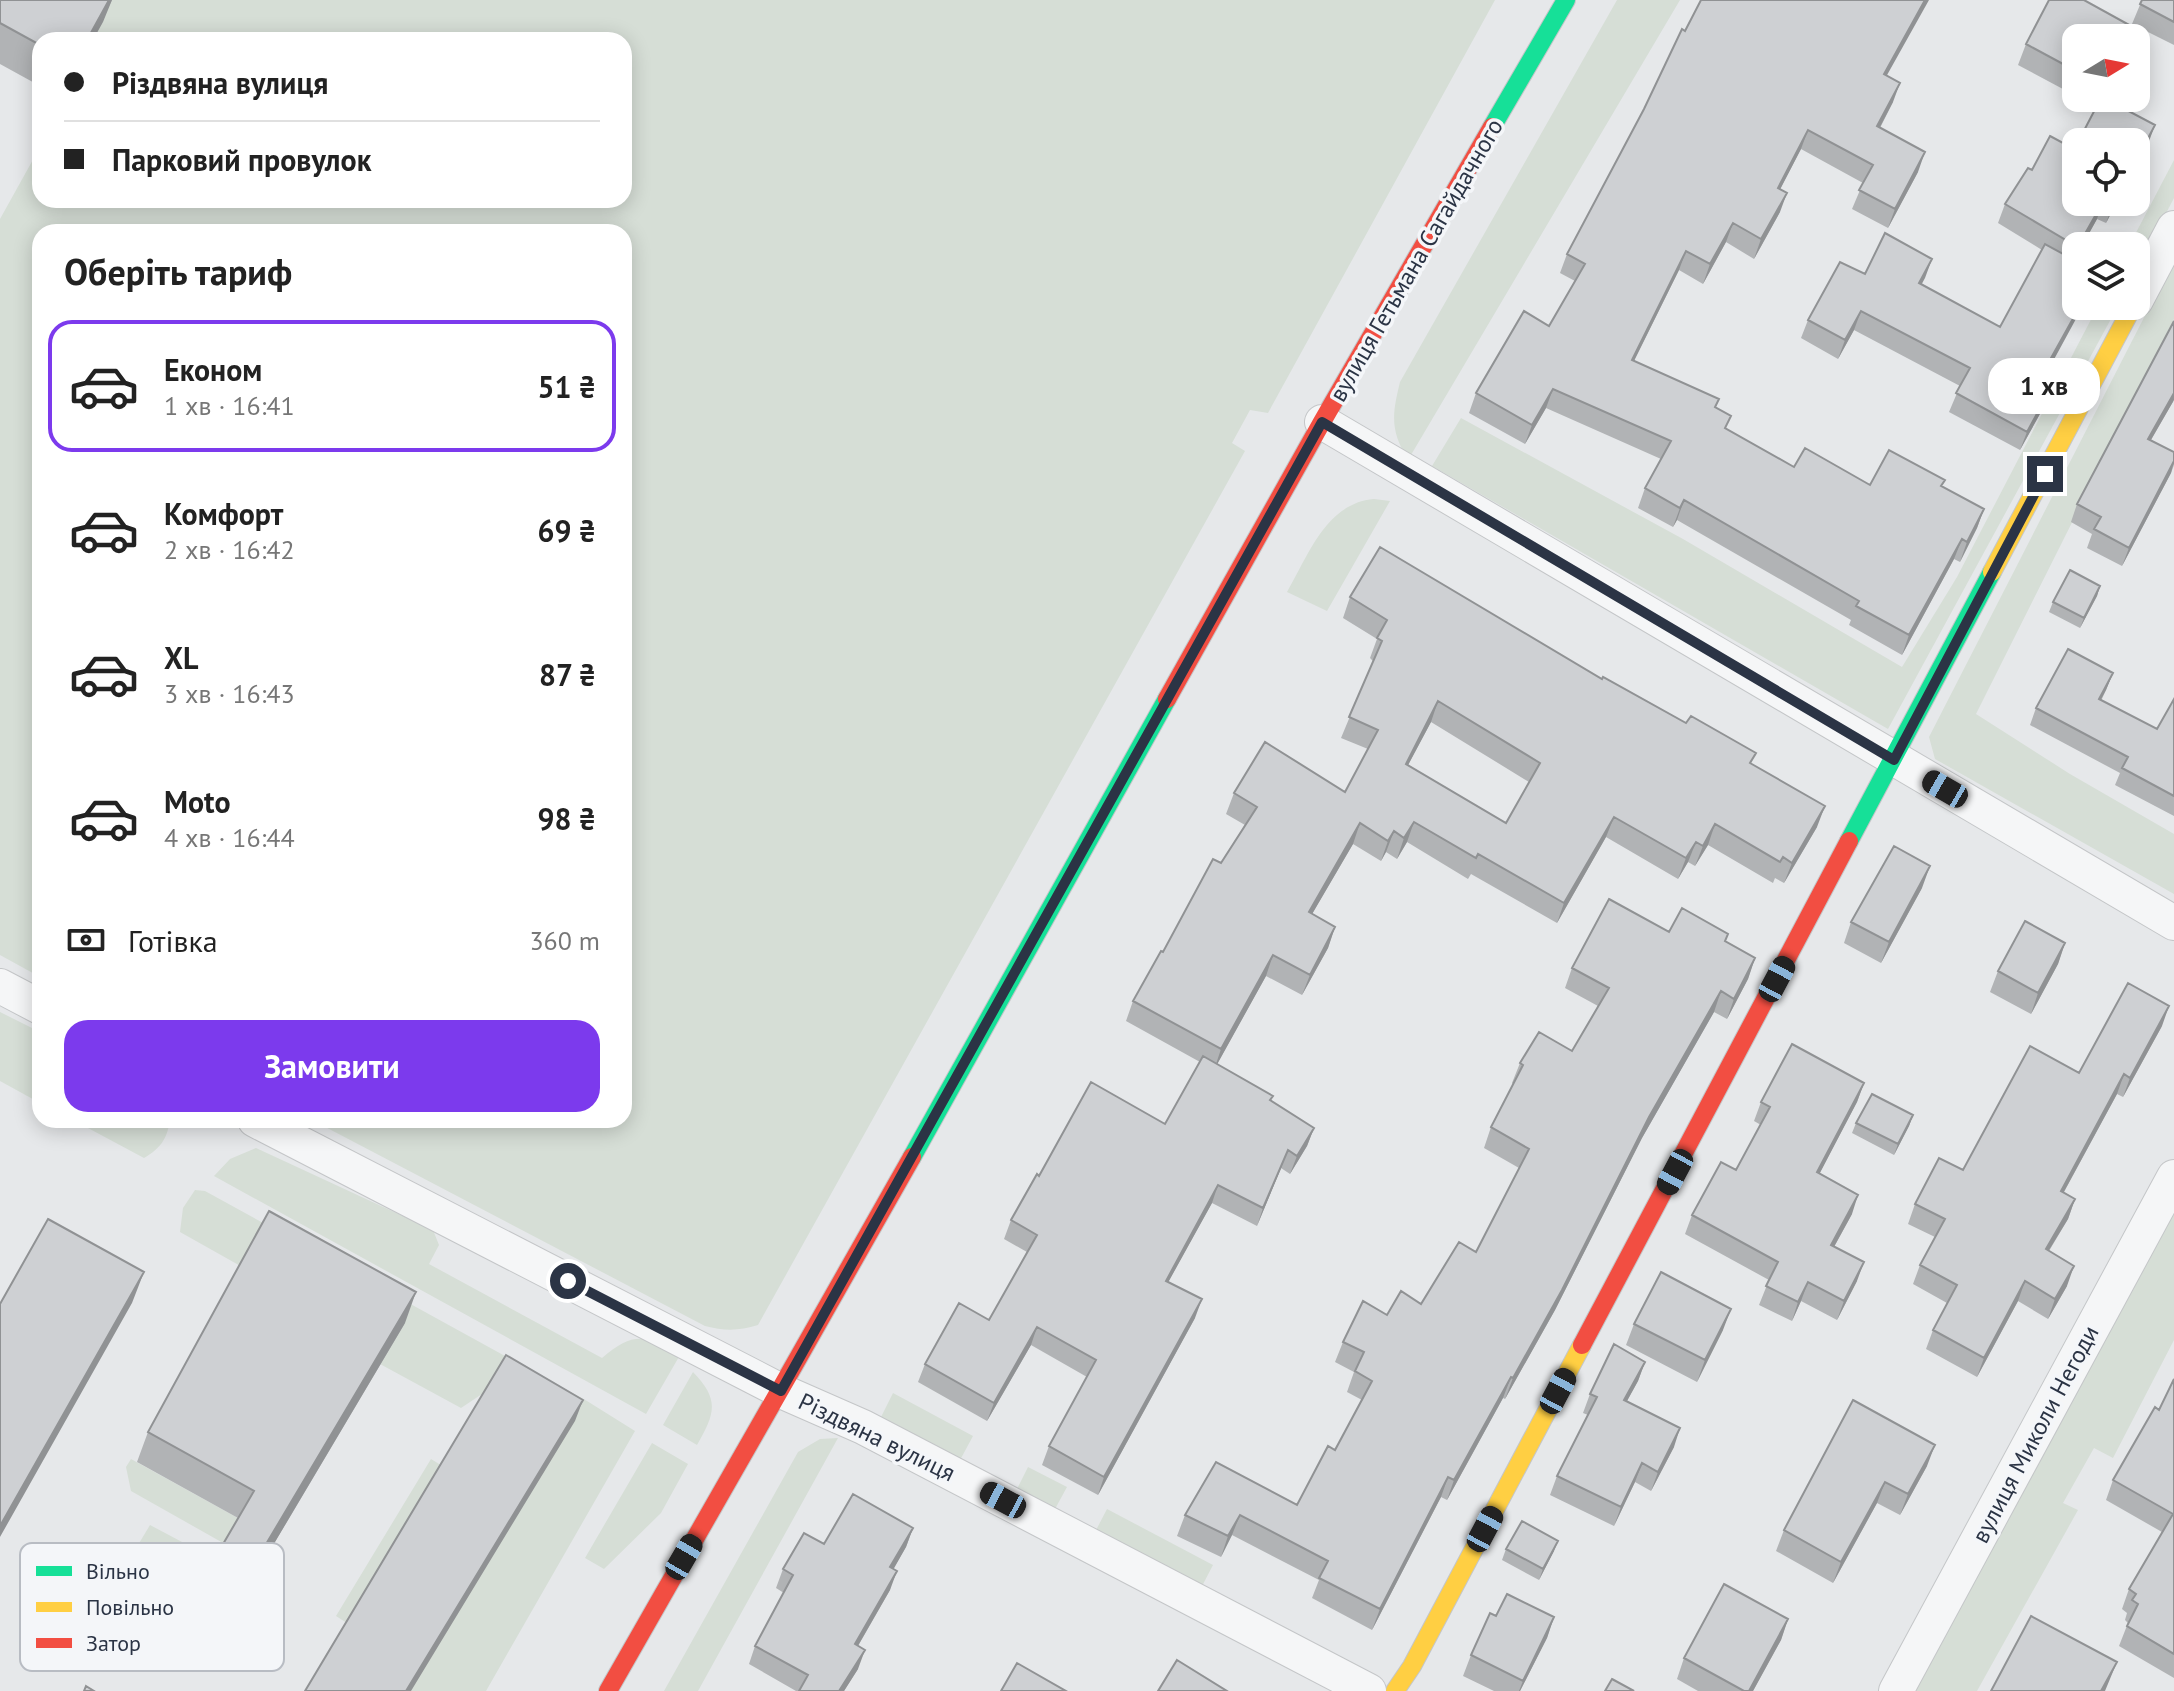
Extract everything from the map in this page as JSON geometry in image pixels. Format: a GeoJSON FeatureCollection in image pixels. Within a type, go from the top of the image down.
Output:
{"type":"FeatureCollection","features":[{"type":"Feature","properties":{"kind":"main road","name":"вулиця Гетьмана Сагайдачного"},"geometry":{"type":"LineString","coordinates":[[608,1691],[729,1476],[781,1391],[1322,422],[1566,0]]}},
{"type":"Feature","properties":{"kind":"main road"},"geometry":{"type":"LineString","coordinates":[[1395,1691],[1412,1666],[2126,320]]}},
{"type":"Feature","properties":{"kind":"street"},"geometry":{"type":"LineString","coordinates":[[2150,273],[2174,228]]}},
{"type":"Feature","properties":{"kind":"street"},"geometry":{"type":"LineString","coordinates":[[1322,422],[2174,923]]}},
{"type":"Feature","properties":{"kind":"street"},"geometry":{"type":"LineString","coordinates":[[0,986],[32,1003]]}},
{"type":"Feature","properties":{"kind":"street","name":"Різдвяна вулиця"},"geometry":{"type":"LineString","coordinates":[[271,1128],[781,1391],[863,1427],[1369,1691]]}},
{"type":"Feature","properties":{"kind":"street","name":"вулиця Миколи Негоди"},"geometry":{"type":"LineString","coordinates":[[1896,1691],[2174,1177]]}},
{"type":"Feature","properties":{"kind":"shaded area"},"geometry":{"type":"Polygon","coordinates":[[[112,0],[1495,0],[1268,413],[1250,410],[1232,443],[1245,451],[758,1325],[732,1330],[705,1326],[327,1128],[632,1128],[632,224],[32,224],[32,973],[0,955],[0,219],[32,161],[32,208],[632,208],[632,32],[97,32],[112,0]]]}},
{"type":"Feature","properties":{"kind":"shaded area"},"geometry":{"type":"Polygon","coordinates":[[[1617,0],[1680,0],[1408,460],[1398,440],[1394,422],[1400,382],[1617,0]]]}},
{"type":"Feature","properties":{"kind":"shaded area"},"geometry":{"type":"Polygon","coordinates":[[[2174,160],[2174,198],[2150,244],[2150,232],[2136,232],[2145,216],[2150,216],[2150,206],[2174,160]]]}},
{"type":"Feature","properties":{"kind":"shaded area"},"geometry":{"type":"Polygon","coordinates":[[[2174,259],[2174,319],[1976,714],[2070,774],[2174,834],[2174,894],[1935,759],[1929,737],[2143,320],[2150,320],[2150,306],[2174,259]]]}},
{"type":"Feature","properties":{"kind":"shaded area"},"geometry":{"type":"Polygon","coordinates":[[[2091,320],[2110,320],[1888,729],[1432,466],[1461,418],[1683,539],[1902,667],[1957,577],[2091,320]]]}},
{"type":"Feature","properties":{"kind":"shaded area"},"geometry":{"type":"Polygon","coordinates":[[[1374,499],[1390,501],[1327,611],[1287,592],[1311,548],[1331,521],[1343,510],[1374,499]]]}},
{"type":"Feature","properties":{"kind":"shaded area"},"geometry":{"type":"Polygon","coordinates":[[[0,1012],[32,1028],[32,1099],[0,1081],[0,1012]]]}},
{"type":"Feature","properties":{"kind":"shaded area"},"geometry":{"type":"Polygon","coordinates":[[[88,1128],[168,1128],[155,1151],[144,1158],[88,1128]]]}},
{"type":"Feature","properties":{"kind":"shaded area"},"geometry":{"type":"Polygon","coordinates":[[[256,1148],[433,1230],[439,1245],[429,1264],[602,1358],[623,1343],[640,1339],[658,1343],[680,1355],[646,1414],[214,1176],[230,1159],[256,1148]]]}},
{"type":"Feature","properties":{"kind":"shaded area"},"geometry":{"type":"Polygon","coordinates":[[[195,1190],[205,1191],[587,1401],[635,1431],[486,1691],[411,1691],[491,1388],[461,1408],[380,1364],[244,1268],[180,1232],[183,1208],[195,1190]]]}},
{"type":"Feature","properties":{"kind":"shaded area"},"geometry":{"type":"Polygon","coordinates":[[[2174,1211],[2174,1340],[2113,1458],[2094,1448],[2063,1503],[2078,1510],[1977,1691],[1914,1691],[2174,1211]]]}},
{"type":"Feature","properties":{"kind":"shaded area"},"geometry":{"type":"Polygon","coordinates":[[[693,1372],[708,1391],[712,1407],[708,1424],[697,1445],[663,1425],[693,1372]]]}},
{"type":"Feature","properties":{"kind":"shaded area"},"geometry":{"type":"Polygon","coordinates":[[[893,1393],[973,1436],[959,1462],[880,1419],[893,1393]]]}},
{"type":"Feature","properties":{"kind":"shaded area"},"geometry":{"type":"Polygon","coordinates":[[[838,1438],[698,1691],[664,1691],[798,1452],[820,1439],[838,1438]]]}},
{"type":"Feature","properties":{"kind":"shaded area"},"geometry":{"type":"Polygon","coordinates":[[[652,1443],[688,1464],[661,1513],[604,1569],[585,1558],[652,1443]]]}},
{"type":"Feature","properties":{"kind":"shaded area"},"geometry":{"type":"Polygon","coordinates":[[[131,1459],[276,1539],[274,1543],[223,1543],[131,1491],[126,1467],[131,1459]]]}},
{"type":"Feature","properties":{"kind":"shaded area"},"geometry":{"type":"Polygon","coordinates":[[[431,1459],[444,1467],[350,1625],[336,1616],[431,1459]]]}},
{"type":"Feature","properties":{"kind":"shaded area"},"geometry":{"type":"Polygon","coordinates":[[[1028,1467],[1067,1487],[1055,1509],[1017,1489],[1028,1467]]]}},
{"type":"Feature","properties":{"kind":"shaded area"},"geometry":{"type":"Polygon","coordinates":[[[1107,1509],[1213,1565],[1200,1590],[1094,1534],[1107,1509]]]}},
{"type":"Feature","properties":{"kind":"shaded area"},"geometry":{"type":"Polygon","coordinates":[[[150,1525],[184,1543],[139,1543],[150,1525]]]}},
{"type":"Feature","properties":{"kind":"building"},"geometry":{"type":"Polygon","coordinates":[[[0,0],[109,0],[91,32],[32,32],[32,41],[0,23],[0,0]]]}},
{"type":"Feature","properties":{"kind":"building"},"geometry":{"type":"Polygon","coordinates":[[[1701,0],[1925,0],[1884,74],[1900,83],[1877,126],[1925,152],[1895,209],[1859,190],[1873,165],[1808,130],[1778,188],[1787,193],[1761,239],[1733,223],[1710,264],[1686,251],[1632,360],[1719,399],[1715,407],[1731,416],[1725,428],[1794,467],[1805,448],[1870,485],[1889,450],[1945,480],[1941,486],[1984,509],[1967,542],[1962,539],[1909,635],[1856,606],[1859,601],[1684,500],[1680,508],[1645,488],[1671,441],[1553,389],[1532,425],[1476,393],[1524,311],[1549,326],[1585,264],[1567,254],[1644,109],[1682,29],[1685,31],[1701,0]]]}},
{"type":"Feature","properties":{"kind":"building"},"geometry":{"type":"Polygon","coordinates":[[[2049,0],[2084,0],[2127,24],[2062,24],[2062,63],[2026,44],[2049,0]]]}},
{"type":"Feature","properties":{"kind":"building"},"geometry":{"type":"Polygon","coordinates":[[[2142,0],[2174,0],[2174,22],[2140,4],[2142,0]]]}},
{"type":"Feature","properties":{"kind":"building"},"geometry":{"type":"Polygon","coordinates":[[[2094,112],[2130,112],[2155,125],[2150,134],[2150,128],[2085,128],[2094,112]]]}},
{"type":"Feature","properties":{"kind":"building"},"geometry":{"type":"Polygon","coordinates":[[[2050,136],[2062,142],[2062,216],[2095,216],[2086,232],[2062,232],[2062,238],[2005,204],[2028,168],[2032,170],[2050,136]]]}},
{"type":"Feature","properties":{"kind":"building"},"geometry":{"type":"Polygon","coordinates":[[[1885,233],[1932,259],[1919,283],[2000,327],[2045,244],[2062,253],[2062,320],[2072,320],[2051,358],[2064,364],[2027,432],[1956,393],[1970,368],[1861,311],[1845,340],[1808,320],[1840,262],[1865,274],[1885,233]]]}},
{"type":"Feature","properties":{"kind":"building"},"geometry":{"type":"Polygon","coordinates":[[[2174,321],[2174,393],[2148,439],[2174,452],[2174,461],[2129,548],[2094,529],[2101,517],[2077,504],[2174,321]]]}},
{"type":"Feature","properties":{"kind":"building"},"geometry":{"type":"Polygon","coordinates":[[[1380,547],[1602,679],[1686,723],[1691,716],[1756,753],[1750,763],[1825,806],[1792,863],[1783,857],[1780,862],[1715,824],[1703,846],[1696,842],[1686,858],[1614,817],[1564,903],[1414,822],[1404,838],[1394,831],[1388,841],[1360,823],[1309,912],[1335,927],[1310,975],[1273,955],[1221,1049],[1133,1001],[1213,859],[1221,863],[1257,807],[1234,793],[1265,742],[1345,792],[1378,730],[1349,717],[1382,641],[1377,638],[1387,620],[1350,597],[1380,547]],[[1438,701],[1406,764],[1506,823],[1540,763],[1438,701]]]}},
{"type":"Feature","properties":{"kind":"building"},"geometry":{"type":"Polygon","coordinates":[[[2070,570],[2100,586],[2084,618],[2053,602],[2070,570]]]}},
{"type":"Feature","properties":{"kind":"building"},"geometry":{"type":"Polygon","coordinates":[[[2068,649],[2113,673],[2099,699],[2157,729],[2174,699],[2174,796],[2122,768],[2128,757],[2036,708],[2068,649]]]}},
{"type":"Feature","properties":{"kind":"building"},"geometry":{"type":"Polygon","coordinates":[[[1894,846],[1930,866],[1889,942],[1851,922],[1894,846]]]}},
{"type":"Feature","properties":{"kind":"building"},"geometry":{"type":"Polygon","coordinates":[[[1609,899],[1669,932],[1682,908],[1728,934],[1725,941],[1755,958],[1734,999],[1721,991],[1649,1117],[1562,1290],[1454,1480],[1448,1477],[1380,1609],[1319,1578],[1328,1561],[1240,1515],[1228,1536],[1185,1515],[1216,1462],[1297,1505],[1328,1446],[1335,1450],[1372,1381],[1355,1371],[1364,1352],[1343,1342],[1363,1301],[1387,1315],[1401,1291],[1421,1304],[1459,1242],[1476,1252],[1529,1149],[1491,1127],[1523,1065],[1520,1063],[1539,1032],[1572,1051],[1609,988],[1572,968],[1609,899]]]}},
{"type":"Feature","properties":{"kind":"building"},"geometry":{"type":"Polygon","coordinates":[[[2025,921],[2065,943],[2038,993],[1998,971],[2025,921]]]}},
{"type":"Feature","properties":{"kind":"building"},"geometry":{"type":"Polygon","coordinates":[[[2128,983],[2169,1006],[2130,1078],[2124,1074],[2061,1191],[2075,1199],[2046,1249],[2074,1266],[2055,1299],[2025,1281],[1984,1358],[1933,1330],[1957,1285],[1920,1265],[1945,1219],[1915,1204],[1939,1158],[1963,1170],[2030,1046],[2079,1073],[2128,983]]]}},
{"type":"Feature","properties":{"kind":"building"},"geometry":{"type":"Polygon","coordinates":[[[1792,1044],[1864,1083],[1817,1172],[1858,1195],[1831,1245],[1864,1262],[1844,1301],[1808,1282],[1798,1302],[1766,1286],[1778,1262],[1692,1215],[1721,1162],[1736,1170],[1770,1107],[1761,1102],[1792,1044]]]}},
{"type":"Feature","properties":{"kind":"building"},"geometry":{"type":"Polygon","coordinates":[[[1203,1056],[1273,1096],[1270,1100],[1314,1128],[1297,1156],[1288,1150],[1263,1208],[1218,1185],[1166,1281],[1202,1299],[1104,1477],[1049,1446],[1096,1360],[1037,1327],[994,1403],[925,1364],[959,1303],[989,1320],[1037,1235],[1011,1220],[1091,1082],[1165,1124],[1203,1056]]]}},
{"type":"Feature","properties":{"kind":"building"},"geometry":{"type":"Polygon","coordinates":[[[1872,1094],[1913,1115],[1898,1144],[1856,1123],[1872,1094]]]}},
{"type":"Feature","properties":{"kind":"building"},"geometry":{"type":"Polygon","coordinates":[[[269,1211],[416,1292],[267,1543],[224,1543],[254,1491],[148,1432],[269,1211]]]}},
{"type":"Feature","properties":{"kind":"building"},"geometry":{"type":"Polygon","coordinates":[[[48,1219],[144,1272],[0,1526],[0,1304],[48,1219]]]}},
{"type":"Feature","properties":{"kind":"building"},"geometry":{"type":"Polygon","coordinates":[[[1661,1272],[1731,1309],[1705,1360],[1634,1324],[1661,1272]]]}},
{"type":"Feature","properties":{"kind":"building"},"geometry":{"type":"Polygon","coordinates":[[[1614,1344],[1645,1362],[1624,1400],[1680,1428],[1658,1472],[1642,1463],[1621,1507],[1557,1476],[1597,1397],[1590,1394],[1614,1344]]]}},
{"type":"Feature","properties":{"kind":"building"},"geometry":{"type":"Polygon","coordinates":[[[506,1355],[583,1400],[406,1691],[305,1691],[506,1355]]]}},
{"type":"Feature","properties":{"kind":"building"},"geometry":{"type":"Polygon","coordinates":[[[2174,1379],[2174,1654],[2127,1626],[2138,1604],[2132,1600],[2136,1594],[2129,1589],[2173,1514],[2113,1480],[2155,1407],[2159,1410],[2174,1379]]]}},
{"type":"Feature","properties":{"kind":"building"},"geometry":{"type":"Polygon","coordinates":[[[1853,1400],[1935,1445],[1908,1494],[1885,1482],[1841,1562],[1784,1530],[1853,1400]]]}},
{"type":"Feature","properties":{"kind":"building"},"geometry":{"type":"Polygon","coordinates":[[[853,1494],[913,1528],[890,1567],[897,1571],[855,1644],[865,1650],[839,1691],[799,1691],[808,1675],[755,1646],[793,1575],[783,1569],[804,1533],[824,1544],[853,1494]]]}},
{"type":"Feature","properties":{"kind":"building"},"geometry":{"type":"Polygon","coordinates":[[[1522,1521],[1558,1541],[1543,1569],[1506,1549],[1522,1521]]]}},
{"type":"Feature","properties":{"kind":"building"},"geometry":{"type":"Polygon","coordinates":[[[1724,1584],[1788,1619],[1749,1691],[1684,1658],[1724,1584]]]}},
{"type":"Feature","properties":{"kind":"building"},"geometry":{"type":"Polygon","coordinates":[[[1507,1594],[1554,1617],[1523,1681],[1471,1655],[1490,1613],[1496,1616],[1507,1594]]]}},
{"type":"Feature","properties":{"kind":"building"},"geometry":{"type":"Polygon","coordinates":[[[2031,1616],[2117,1662],[2101,1691],[1991,1691],[2031,1616]]]}},
{"type":"Feature","properties":{"kind":"building"},"geometry":{"type":"Polygon","coordinates":[[[1177,1660],[1227,1691],[1158,1691],[1177,1660]]]}},
{"type":"Feature","properties":{"kind":"building"},"geometry":{"type":"Polygon","coordinates":[[[1017,1663],[1066,1691],[1001,1691],[1017,1663]]]}},
{"type":"Feature","properties":{"kind":"building"},"geometry":{"type":"Polygon","coordinates":[[[1612,1679],[1634,1691],[1605,1691],[1612,1679]]]}},
{"type":"Feature","properties":{"kind":"traffic: fast"},"geometry":{"type":"LineString","coordinates":[[1492,127],[1566,0]]}},
{"type":"Feature","properties":{"kind":"traffic: fast"},"geometry":{"type":"LineString","coordinates":[[1849,841],[1992,572]]}},
{"type":"Feature","properties":{"kind":"traffic: fast"},"geometry":{"type":"LineString","coordinates":[[912,1157],[1167,699]]}},
{"type":"Feature","properties":{"kind":"traffic: slow"},"geometry":{"type":"LineString","coordinates":[[1992,572],[2126,320]]}},
{"type":"Feature","properties":{"kind":"traffic: slow"},"geometry":{"type":"LineString","coordinates":[[1395,1691],[1412,1666],[1582,1345]]}},
{"type":"Feature","properties":{"kind":"traffic: jam"},"geometry":{"type":"LineString","coordinates":[[1167,699],[1492,127]]}},
{"type":"Feature","properties":{"kind":"traffic: jam"},"geometry":{"type":"LineString","coordinates":[[1582,1345],[1849,841]]}},
{"type":"Feature","properties":{"kind":"traffic: jam"},"geometry":{"type":"LineString","coordinates":[[608,1691],[912,1157]]}},
{"type":"Feature","properties":{"kind":"route"},"geometry":{"type":"LineString","coordinates":[[568,1281],[781,1391],[1322,422],[1894,760],[2045,474]]}}]}
